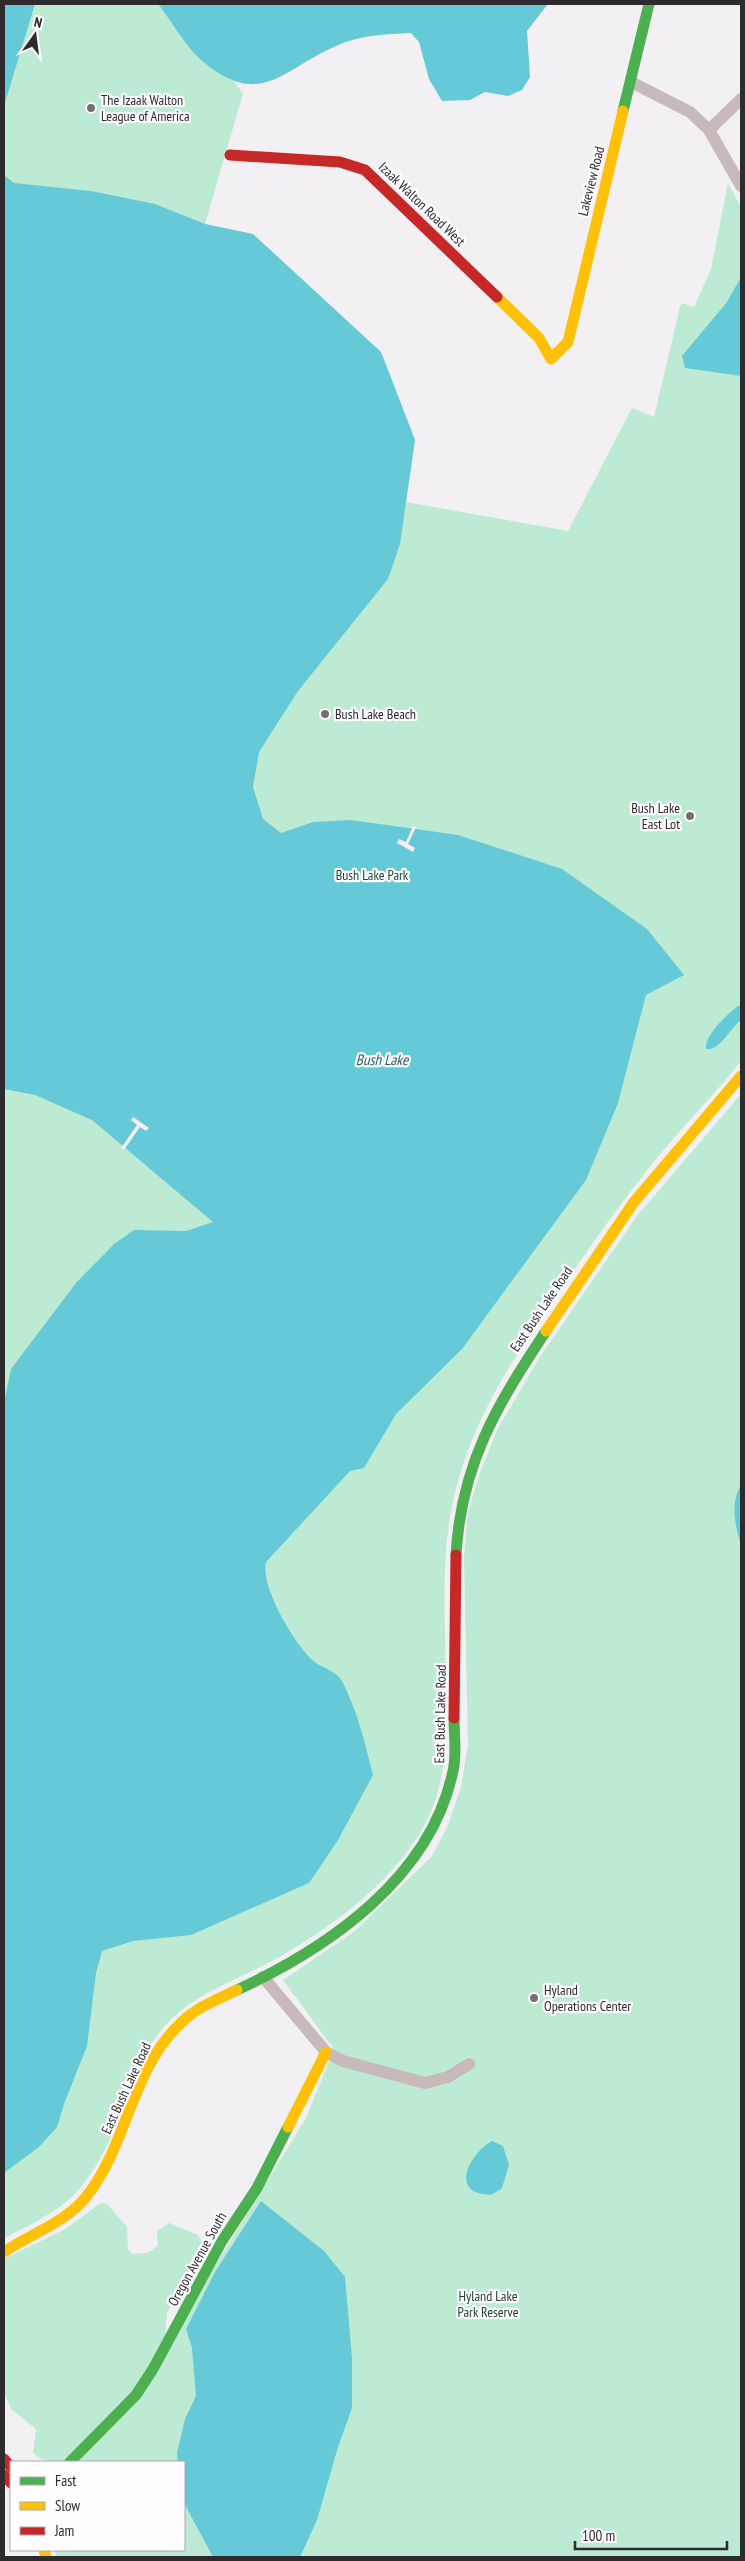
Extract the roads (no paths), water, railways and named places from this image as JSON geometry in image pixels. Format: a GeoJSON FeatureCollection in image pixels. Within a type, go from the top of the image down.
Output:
{"type":"FeatureCollection","features":[{"type":"Feature","properties":{"kind":"street","name":"Lakeview Road"},"geometry":{"type":"LineString","coordinates":[[551,359],[568,342],[649,4]]}},
{"type":"Feature","properties":{"kind":"street"},"geometry":{"type":"LineString","coordinates":[[630,82],[690,112],[709,130],[741,186]]}},
{"type":"Feature","properties":{"kind":"street"},"geometry":{"type":"LineString","coordinates":[[709,130],[741,99]]}},
{"type":"Feature","properties":{"kind":"street","name":"Izaak Walton Road West"},"geometry":{"type":"LineString","coordinates":[[230,155],[340,162],[365,170],[539,338],[551,359]]}},
{"type":"Feature","properties":{"kind":"street","name":"East Bush Lake Road"},"geometry":{"type":"LineString","coordinates":[[4,2252],[9,2245],[67,2216],[93,2188],[108,2164],[148,2072],[172,2032],[199,2008],[263,1978],[309,1951],[370,1904],[406,1868],[423,1847],[447,1797],[454,1769],[458,1521],[466,1484],[476,1453],[504,1393],[597,1253],[634,1202],[741,1076]]}},
{"type":"Feature","properties":{"kind":"street"},"geometry":{"type":"LineString","coordinates":[[263,1978],[326,2052],[343,2061],[424,2083],[448,2077],[469,2064]]}},
{"type":"Feature","properties":{"kind":"street","name":"Oregon Avenue South"},"geometry":{"type":"LineString","coordinates":[[71,2461],[136,2395],[153,2369],[222,2241],[257,2188],[326,2052]]}},
{"type":"Feature","properties":{"kind":"water"},"geometry":{"type":"Polygon","coordinates":[[[4,4],[35,4],[4,106],[4,4]]]}},
{"type":"Feature","properties":{"kind":"water"},"geometry":{"type":"Polygon","coordinates":[[[158,4],[548,4],[527,31],[530,77],[522,90],[508,96],[485,92],[470,100],[442,101],[429,79],[419,42],[411,33],[354,39],[336,46],[270,81],[255,84],[239,82],[221,74],[200,59],[158,4]]]}},
{"type":"Feature","properties":{"kind":"water","name":"Bush Lake"},"geometry":{"type":"Polygon","coordinates":[[[4,175],[14,183],[91,191],[155,204],[205,224],[253,234],[381,352],[415,440],[400,544],[388,579],[298,691],[259,752],[253,787],[263,819],[281,833],[313,822],[351,820],[458,835],[562,869],[647,929],[684,975],[646,995],[618,1103],[586,1180],[462,1349],[396,1414],[364,1468],[350,1471],[266,1562],[265,1572],[268,1585],[287,1627],[311,1659],[336,1674],[342,1681],[356,1715],[367,1751],[373,1775],[338,1840],[309,1883],[191,1935],[133,1941],[102,1951],[96,1973],[87,2046],[57,2127],[39,2147],[4,2173],[4,1403],[11,1369],[76,1283],[114,1244],[134,1230],[186,1231],[213,1222],[92,1120],[35,1095],[4,1089],[4,175]]]}},
{"type":"Feature","properties":{"kind":"water"},"geometry":{"type":"Polygon","coordinates":[[[741,277],[741,376],[685,368],[682,356],[727,302],[741,277]]]}},
{"type":"Feature","properties":{"kind":"water"},"geometry":{"type":"Polygon","coordinates":[[[738,1006],[741,1006],[741,1020],[720,1043],[711,1049],[706,1049],[706,1044],[712,1032],[738,1006]]]}},
{"type":"Feature","properties":{"kind":"water"},"geometry":{"type":"Polygon","coordinates":[[[741,1484],[741,1546],[735,1522],[735,1507],[741,1484]]]}},
{"type":"Feature","properties":{"kind":"water"},"geometry":{"type":"Polygon","coordinates":[[[492,2141],[503,2146],[509,2165],[502,2188],[491,2195],[472,2190],[467,2184],[466,2178],[467,2170],[475,2156],[492,2141]]]}},
{"type":"Feature","properties":{"kind":"water"},"geometry":{"type":"Polygon","coordinates":[[[261,2201],[324,2251],[345,2277],[352,2358],[352,2408],[338,2447],[317,2520],[300,2557],[213,2557],[185,2505],[185,2461],[178,2461],[177,2453],[185,2419],[196,2396],[192,2348],[186,2329],[215,2272],[261,2201]]]}},
{"type":"Feature","properties":{"kind":"place","name":"The Izaak Walton League of America"},"geometry":{"type":"Point","coordinates":[91,108]}},
{"type":"Feature","properties":{"kind":"place","name":"Bush Lake Beach"},"geometry":{"type":"Point","coordinates":[325,714]}},
{"type":"Feature","properties":{"kind":"place","name":"Bush Lake East Lot"},"geometry":{"type":"Point","coordinates":[690,816]}},
{"type":"Feature","properties":{"kind":"place","name":"Hyland Operations Center"},"geometry":{"type":"Point","coordinates":[534,1998]}},
{"type":"Feature","properties":{"kind":"park label","name":"Bush Lake Park"},"geometry":{"type":"Point","coordinates":[372,875]}},
{"type":"Feature","properties":{"kind":"park label","name":"Hyland Lake Park Reserve"},"geometry":{"type":"Point","coordinates":[488,2304]}}]}
